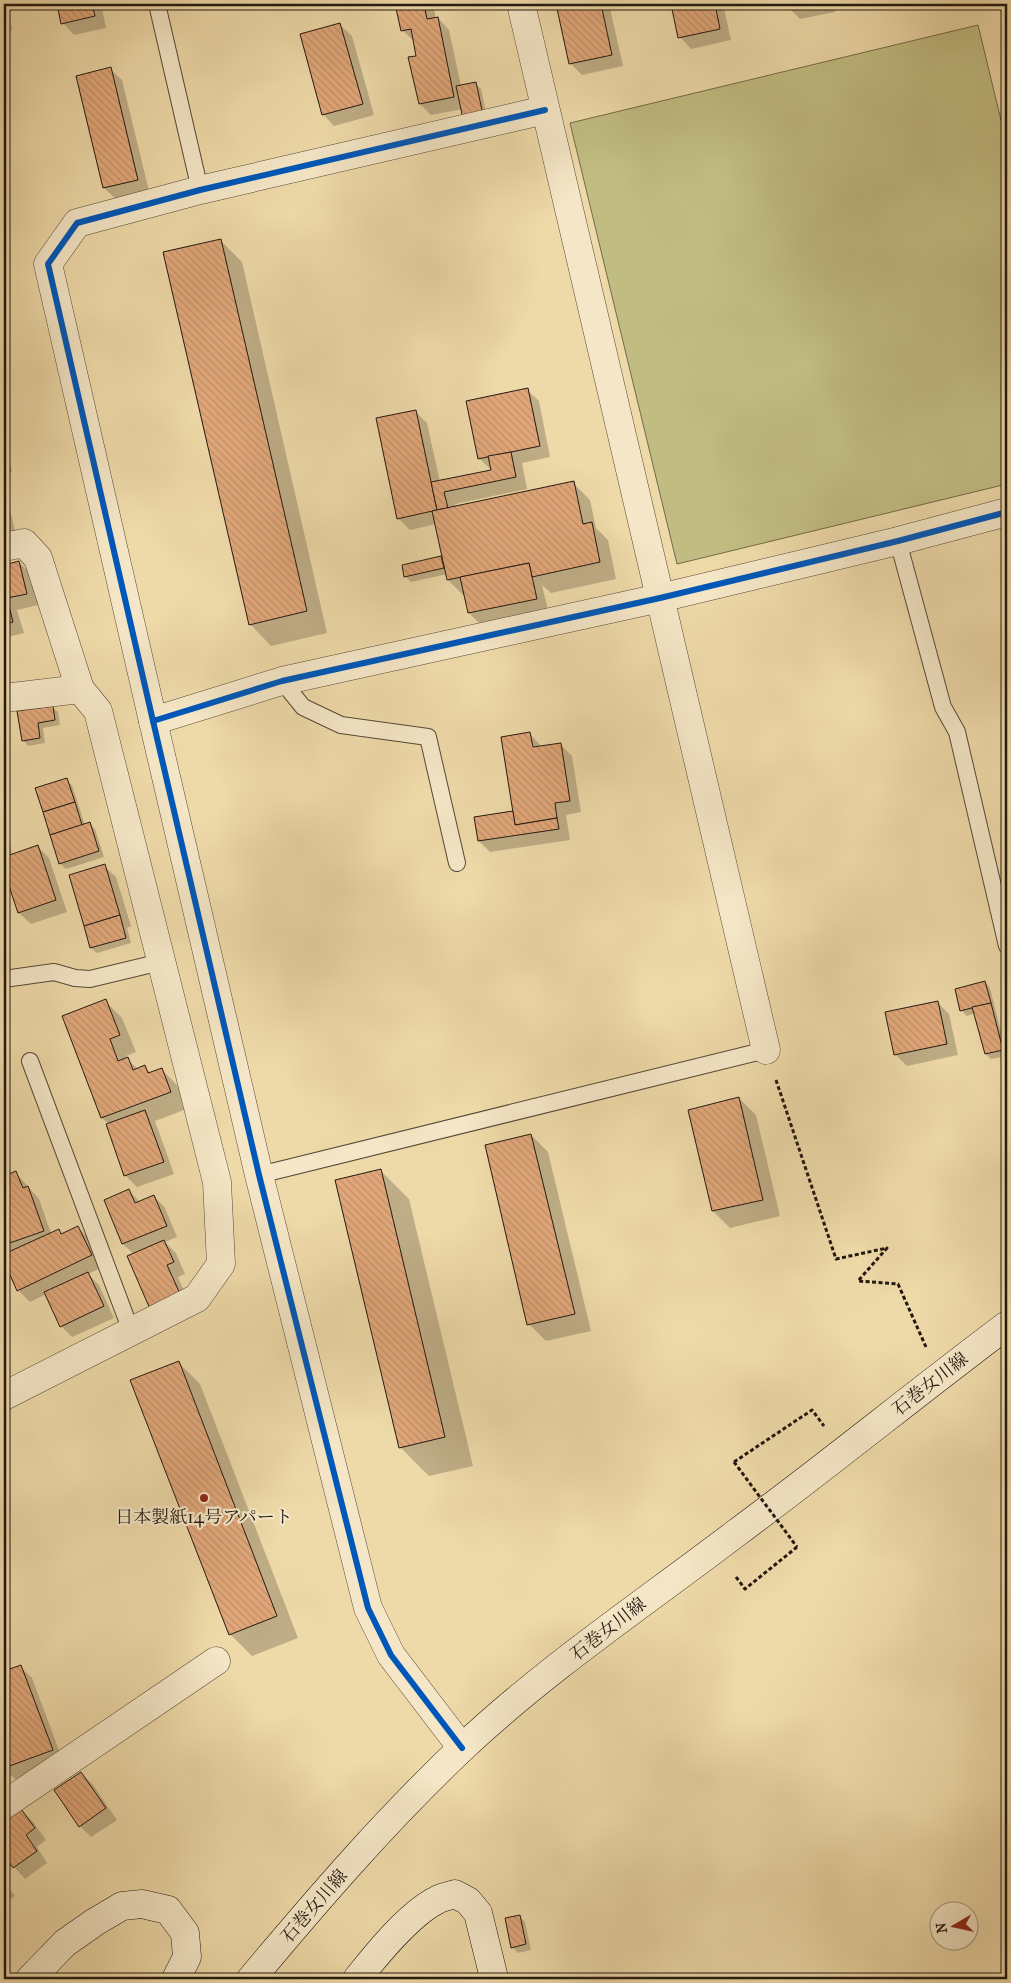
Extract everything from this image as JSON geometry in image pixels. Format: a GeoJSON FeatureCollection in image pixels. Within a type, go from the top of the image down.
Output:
{"type":"FeatureCollection","features":[{"type":"Feature","properties":{"kind":"street"},"geometry":{"type":"LineString","coordinates":[[520,4],[766,1050]]}},
{"type":"Feature","properties":{"kind":"street"},"geometry":{"type":"LineString","coordinates":[[462,1748],[391,1655],[368,1608],[260,1175],[48,264],[77,223],[200,190],[545,110]]}},
{"type":"Feature","properties":{"kind":"street"},"geometry":{"type":"LineString","coordinates":[[153,721],[282,681],[660,598],[898,541],[1007,512]]}},
{"type":"Feature","properties":{"kind":"street"},"geometry":{"type":"LineString","coordinates":[[4,546],[24,543],[38,558],[80,689],[98,711],[217,1182],[221,1264],[197,1298],[4,1396]]}},
{"type":"Feature","properties":{"kind":"street"},"geometry":{"type":"LineString","coordinates":[[4,698],[80,689]]}},
{"type":"Feature","properties":{"kind":"street"},"geometry":{"type":"LineString","coordinates":[[217,1182],[260,1175]]}},
{"type":"Feature","properties":{"kind":"street","name":"石巻女川線"},"geometry":{"type":"LineString","coordinates":[[250,1979],[321,1896],[462,1748],[529,1690],[621,1618],[779,1501],[937,1377],[1007,1325]]}},
{"type":"Feature","properties":{"kind":"street"},"geometry":{"type":"LineString","coordinates":[[4,1805],[216,1661]]}},
{"type":"Feature","properties":{"kind":"street"},"geometry":{"type":"LineString","coordinates":[[357,1979],[384,1946],[421,1911],[437,1900],[456,1894],[468,1901],[478,1913],[494,1979]]}},
{"type":"Feature","properties":{"kind":"street"},"geometry":{"type":"LineString","coordinates":[[30,1979],[65,1943],[95,1922],[122,1906],[142,1904],[168,1910],[185,1933],[187,1958],[176,1979]]}},
{"type":"Feature","properties":{"kind":"lane"},"geometry":{"type":"LineString","coordinates":[[157,4],[200,190]]}},
{"type":"Feature","properties":{"kind":"lane"},"geometry":{"type":"LineString","coordinates":[[898,541],[943,707],[957,732],[1007,946]]}},
{"type":"Feature","properties":{"kind":"lane"},"geometry":{"type":"LineString","coordinates":[[282,681],[302,707],[341,726],[428,737],[457,864]]}},
{"type":"Feature","properties":{"kind":"lane"},"geometry":{"type":"LineString","coordinates":[[4,979],[54,972],[75,978],[90,979],[161,962]]}},
{"type":"Feature","properties":{"kind":"lane"},"geometry":{"type":"LineString","coordinates":[[260,1175],[766,1050]]}},
{"type":"Feature","properties":{"kind":"lane"},"geometry":{"type":"LineString","coordinates":[[30,1061],[131,1331]]}},
{"type":"Feature","properties":{"kind":"path"},"geometry":{"type":"LineString","coordinates":[[766,1050],[836,1259],[887,1248],[858,1281],[898,1284],[927,1348]]}},
{"type":"Feature","properties":{"kind":"path"},"geometry":{"type":"LineString","coordinates":[[736,1577],[745,1589],[797,1547],[734,1462],[812,1410],[824,1426]]}},
{"type":"Feature","properties":{"kind":"shaded area"},"geometry":{"type":"Polygon","coordinates":[[[978,25],[1007,145],[1007,484],[677,564],[570,123],[978,25]]]}},
{"type":"Feature","properties":{"kind":"building"},"geometry":{"type":"Polygon","coordinates":[[[57,4],[92,4],[95,16],[61,24],[57,4]]]}},
{"type":"Feature","properties":{"kind":"building"},"geometry":{"type":"Polygon","coordinates":[[[395,4],[424,4],[427,19],[438,17],[454,97],[419,104],[408,57],[416,56],[411,29],[401,31],[395,4]]]}},
{"type":"Feature","properties":{"kind":"building"},"geometry":{"type":"Polygon","coordinates":[[[556,4],[601,4],[612,55],[569,64],[556,4]]]}},
{"type":"Feature","properties":{"kind":"building"},"geometry":{"type":"Polygon","coordinates":[[[671,4],[715,4],[720,29],[678,38],[671,4]]]}},
{"type":"Feature","properties":{"kind":"building"},"geometry":{"type":"Polygon","coordinates":[[[786,4],[810,4],[787,8],[786,4]]]}},
{"type":"Feature","properties":{"kind":"building"},"geometry":{"type":"Polygon","coordinates":[[[340,23],[363,104],[322,115],[300,34],[340,23]]]}},
{"type":"Feature","properties":{"kind":"building"},"geometry":{"type":"Polygon","coordinates":[[[111,67],[138,180],[103,188],[76,76],[111,67]]]}},
{"type":"Feature","properties":{"kind":"building"},"geometry":{"type":"Polygon","coordinates":[[[476,82],[483,115],[463,119],[456,86],[476,82]]]}},
{"type":"Feature","properties":{"kind":"building"},"geometry":{"type":"Polygon","coordinates":[[[221,239],[307,611],[249,625],[163,252],[221,239]]]}},
{"type":"Feature","properties":{"kind":"building"},"geometry":{"type":"Polygon","coordinates":[[[528,388],[540,446],[478,459],[466,401],[528,388]]]}},
{"type":"Feature","properties":{"kind":"building"},"geometry":{"type":"Polygon","coordinates":[[[416,410],[437,510],[397,519],[376,418],[416,410]]]}},
{"type":"Feature","properties":{"kind":"building"},"geometry":{"type":"Polygon","coordinates":[[[511,452],[516,477],[444,492],[448,508],[437,510],[431,482],[491,470],[488,456],[511,452]]]}},
{"type":"Feature","properties":{"kind":"building"},"geometry":{"type":"Polygon","coordinates":[[[574,481],[583,524],[592,522],[600,562],[532,577],[529,563],[447,580],[432,511],[574,481]]]}},
{"type":"Feature","properties":{"kind":"building"},"geometry":{"type":"Polygon","coordinates":[[[441,556],[444,568],[404,577],[402,565],[441,556]]]}},
{"type":"Feature","properties":{"kind":"building"},"geometry":{"type":"Polygon","coordinates":[[[19,561],[27,594],[7,598],[13,622],[4,624],[4,565],[19,561]]]}},
{"type":"Feature","properties":{"kind":"building"},"geometry":{"type":"Polygon","coordinates":[[[529,563],[537,599],[468,613],[460,577],[529,563]]]}},
{"type":"Feature","properties":{"kind":"building"},"geometry":{"type":"Polygon","coordinates":[[[53,706],[55,720],[38,723],[40,738],[22,741],[17,711],[53,706]]]}},
{"type":"Feature","properties":{"kind":"building"},"geometry":{"type":"Polygon","coordinates":[[[530,732],[533,747],[561,743],[570,801],[555,803],[557,818],[515,825],[501,737],[530,732]]]}},
{"type":"Feature","properties":{"kind":"building"},"geometry":{"type":"Polygon","coordinates":[[[67,778],[75,802],[43,812],[35,788],[67,778]]]}},
{"type":"Feature","properties":{"kind":"building"},"geometry":{"type":"Polygon","coordinates":[[[75,802],[82,825],[50,835],[43,812],[75,802]]]}},
{"type":"Feature","properties":{"kind":"building"},"geometry":{"type":"Polygon","coordinates":[[[513,811],[515,825],[557,818],[559,829],[478,841],[474,817],[513,811]]]}},
{"type":"Feature","properties":{"kind":"building"},"geometry":{"type":"Polygon","coordinates":[[[90,822],[99,851],[59,864],[50,835],[90,822]]]}},
{"type":"Feature","properties":{"kind":"building"},"geometry":{"type":"Polygon","coordinates":[[[38,845],[56,900],[18,913],[4,871],[4,857],[38,845]]]}},
{"type":"Feature","properties":{"kind":"building"},"geometry":{"type":"Polygon","coordinates":[[[105,864],[120,915],[84,926],[69,875],[105,864]]]}},
{"type":"Feature","properties":{"kind":"building"},"geometry":{"type":"Polygon","coordinates":[[[120,915],[126,938],[90,948],[84,926],[120,915]]]}},
{"type":"Feature","properties":{"kind":"building"},"geometry":{"type":"Polygon","coordinates":[[[985,981],[991,1003],[960,1011],[955,989],[985,981]]]}},
{"type":"Feature","properties":{"kind":"building"},"geometry":{"type":"Polygon","coordinates":[[[106,999],[120,1035],[110,1039],[118,1061],[128,1057],[133,1070],[145,1065],[148,1073],[162,1068],[171,1092],[101,1118],[62,1016],[106,999]]]}},
{"type":"Feature","properties":{"kind":"building"},"geometry":{"type":"Polygon","coordinates":[[[938,1001],[947,1044],[894,1055],[885,1012],[938,1001]]]}},
{"type":"Feature","properties":{"kind":"building"},"geometry":{"type":"Polygon","coordinates":[[[991,1003],[1003,1050],[985,1054],[972,1007],[991,1003]]]}},
{"type":"Feature","properties":{"kind":"building"},"geometry":{"type":"Polygon","coordinates":[[[739,1097],[763,1200],[712,1211],[688,1110],[739,1097]]]}},
{"type":"Feature","properties":{"kind":"building"},"geometry":{"type":"Polygon","coordinates":[[[145,1110],[164,1162],[124,1176],[106,1124],[145,1110]]]}},
{"type":"Feature","properties":{"kind":"building"},"geometry":{"type":"Polygon","coordinates":[[[531,1134],[575,1314],[527,1325],[485,1145],[531,1134]]]}},
{"type":"Feature","properties":{"kind":"building"},"geometry":{"type":"Polygon","coordinates":[[[381,1169],[445,1437],[399,1448],[335,1180],[381,1169]]]}},
{"type":"Feature","properties":{"kind":"building"},"geometry":{"type":"Polygon","coordinates":[[[16,1171],[23,1188],[28,1186],[44,1231],[4,1245],[4,1176],[16,1171]]]}},
{"type":"Feature","properties":{"kind":"building"},"geometry":{"type":"Polygon","coordinates":[[[129,1189],[135,1203],[154,1195],[167,1226],[122,1244],[104,1200],[129,1189]]]}},
{"type":"Feature","properties":{"kind":"building"},"geometry":{"type":"Polygon","coordinates":[[[78,1226],[92,1255],[17,1291],[4,1261],[4,1254],[59,1229],[61,1234],[78,1226]]]}},
{"type":"Feature","properties":{"kind":"building"},"geometry":{"type":"Polygon","coordinates":[[[164,1240],[174,1262],[167,1265],[181,1296],[150,1309],[127,1256],[164,1240]]]}},
{"type":"Feature","properties":{"kind":"building"},"geometry":{"type":"Polygon","coordinates":[[[88,1272],[104,1306],[60,1327],[44,1292],[88,1272]]]}},
{"type":"Feature","properties":{"kind":"building","name":"日本製紙14号アパート"},"geometry":{"type":"Polygon","coordinates":[[[179,1361],[277,1616],[229,1635],[130,1380],[179,1361]]]}},
{"type":"Feature","properties":{"kind":"building"},"geometry":{"type":"Polygon","coordinates":[[[21,1665],[53,1750],[4,1768],[4,1671],[21,1665]]]}},
{"type":"Feature","properties":{"kind":"building"},"geometry":{"type":"Polygon","coordinates":[[[81,1772],[106,1808],[79,1827],[54,1790],[81,1772]]]}},
{"type":"Feature","properties":{"kind":"building"},"geometry":{"type":"Polygon","coordinates":[[[21,1809],[35,1828],[26,1835],[37,1851],[13,1868],[4,1855],[4,1827],[10,1823],[7,1819],[21,1809]]]}},
{"type":"Feature","properties":{"kind":"building"},"geometry":{"type":"Polygon","coordinates":[[[520,1915],[526,1944],[511,1948],[505,1918],[520,1915]]]}},
{"type":"Feature","properties":{"kind":"cycle path"},"geometry":{"type":"LineString","coordinates":[[545,110],[200,190],[77,223],[48,264],[153,721],[282,681],[660,598],[898,541],[1007,512]]}},
{"type":"Feature","properties":{"kind":"cycle path"},"geometry":{"type":"LineString","coordinates":[[153,721],[259,1175],[368,1608],[391,1655],[462,1748]]}},
{"type":"Feature","properties":{"kind":"place","name":"日本製紙14号アパート"},"geometry":{"type":"Point","coordinates":[204,1498]}}]}
